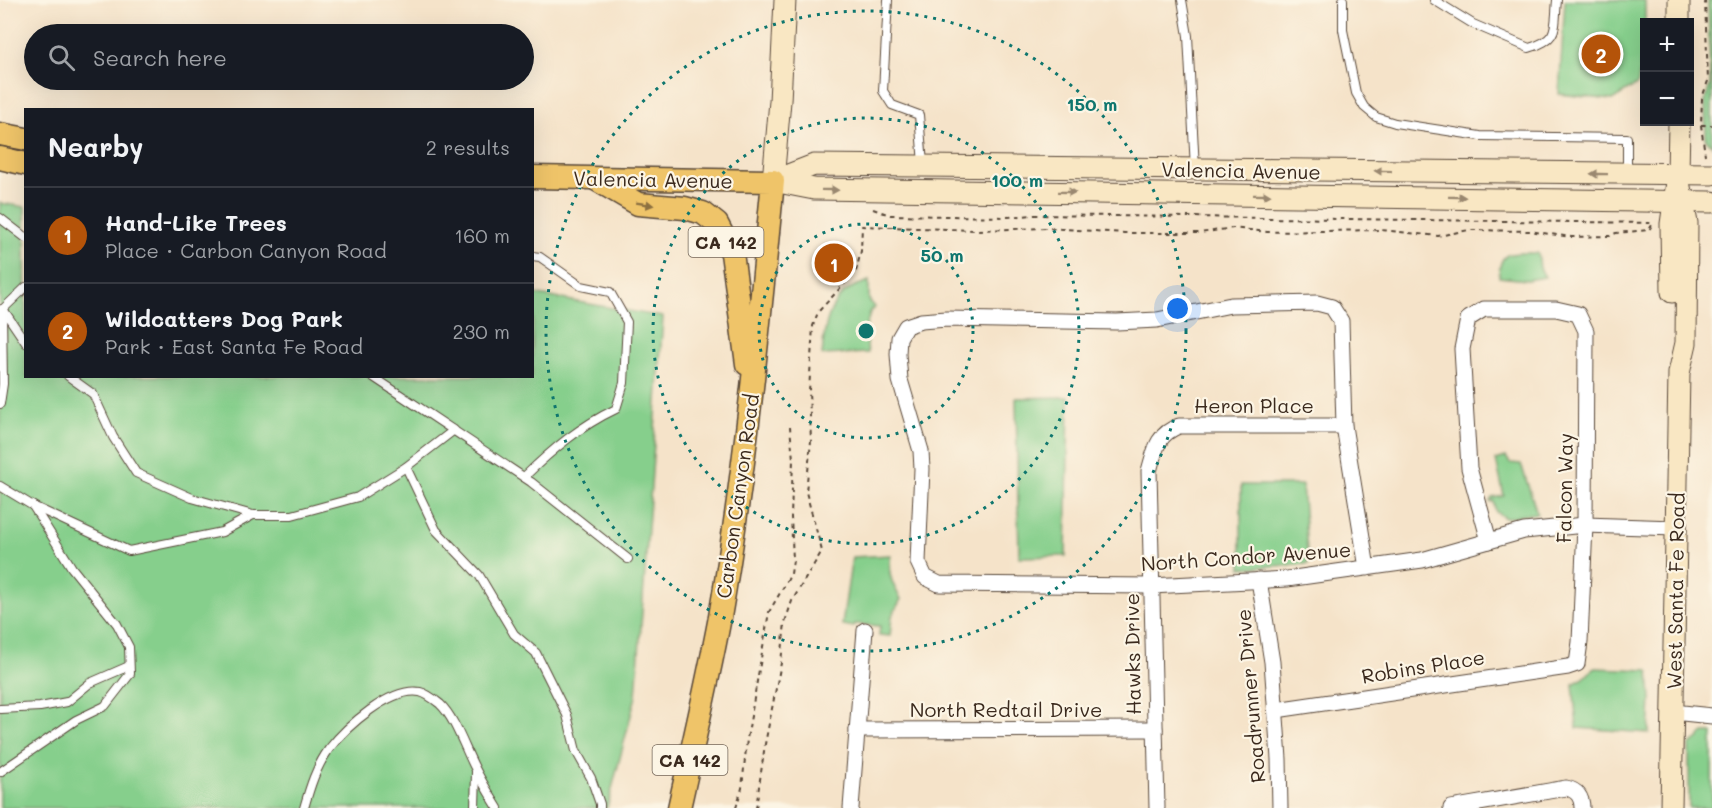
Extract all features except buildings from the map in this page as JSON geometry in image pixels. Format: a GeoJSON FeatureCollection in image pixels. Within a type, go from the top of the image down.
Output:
{"type":"FeatureCollection","features":[{"type":"Feature","properties":{"kind":"main road"},"geometry":{"type":"LineString","coordinates":[[0,134],[24,139]]}},
{"type":"Feature","properties":{"kind":"main road"},"geometry":{"type":"LineString","coordinates":[[0,158],[24,164]]}},
{"type":"Feature","properties":{"kind":"main road","name":"Valencia Avenue"},"geometry":{"type":"LineString","coordinates":[[534,177],[773,181]]}},
{"type":"Feature","properties":{"kind":"main road","name":"CA 142"},"geometry":{"type":"LineString","coordinates":[[593,178],[638,204],[685,208],[703,213],[717,224],[732,253],[751,395]]}},
{"type":"Feature","properties":{"kind":"main road","name":"Carbon Canyon Road"},"geometry":{"type":"LineString","coordinates":[[679,808],[719,619],[735,519],[759,335],[773,181]]}},
{"type":"Feature","properties":{"kind":"street"},"geometry":{"type":"LineString","coordinates":[[773,181],[785,0]]}},
{"type":"Feature","properties":{"kind":"street"},"geometry":{"type":"LineString","coordinates":[[1679,0],[1679,18]]}},
{"type":"Feature","properties":{"kind":"street","name":"West Santa Fe Road"},"geometry":{"type":"LineString","coordinates":[[1671,808],[1679,374],[1674,348],[1671,224],[1678,201],[1679,126]]}},
{"type":"Feature","properties":{"kind":"street","name":"Valencia Avenue"},"geometry":{"type":"LineString","coordinates":[[773,181],[814,165],[1678,175],[1709,165]]}},
{"type":"Feature","properties":{"kind":"street","name":"Valencia Avenue"},"geometry":{"type":"LineString","coordinates":[[773,181],[814,189],[1712,202]]}},
{"type":"Feature","properties":{"kind":"street","name":"North Condor Avenue"},"geometry":{"type":"LineString","coordinates":[[1344,426],[1341,321],[1332,307],[1317,303],[1231,305],[1139,322],[947,319],[921,321],[906,326],[899,338],[900,380],[921,451],[918,562],[925,577],[939,584],[1151,586],[1259,580],[1422,560],[1524,531],[1585,525],[1675,528]]}},
{"type":"Feature","properties":{"kind":"street","name":"Falcon Way"},"geometry":{"type":"LineString","coordinates":[[1488,541],[1469,468],[1462,349],[1468,319],[1484,309],[1556,309],[1578,314],[1586,331],[1585,525],[1577,664]]}},
{"type":"Feature","properties":{"kind":"street","name":"Heron Place"},"geometry":{"type":"LineString","coordinates":[[1166,430],[1179,426],[1344,426]]}},
{"type":"Feature","properties":{"kind":"street"},"geometry":{"type":"LineString","coordinates":[[1344,426],[1367,568]]}},
{"type":"Feature","properties":{"kind":"street","name":"Hawks Drive"},"geometry":{"type":"LineString","coordinates":[[1157,808],[1149,471],[1156,448],[1166,430]]}},
{"type":"Feature","properties":{"kind":"street","name":"Roadrunner Drive"},"geometry":{"type":"LineString","coordinates":[[1259,580],[1272,662],[1280,808]]}},
{"type":"Feature","properties":{"kind":"street"},"geometry":{"type":"LineString","coordinates":[[851,808],[865,630]]}},
{"type":"Feature","properties":{"kind":"street","name":"Robins Place"},"geometry":{"type":"LineString","coordinates":[[1276,710],[1577,664]]}},
{"type":"Feature","properties":{"kind":"street"},"geometry":{"type":"LineString","coordinates":[[1673,712],[1712,716]]}},
{"type":"Feature","properties":{"kind":"street","name":"North Redtail Drive"},"geometry":{"type":"LineString","coordinates":[[857,730],[1155,729]]}},
{"type":"Feature","properties":{"kind":"street"},"geometry":{"type":"LineString","coordinates":[[1451,808],[1563,789],[1576,792],[1581,798],[1582,808]]}},
{"type":"Feature","properties":{"kind":"lane"},"geometry":{"type":"LineString","coordinates":[[888,0],[884,91],[892,105],[919,116],[923,165]]}},
{"type":"Feature","properties":{"kind":"lane"},"geometry":{"type":"LineString","coordinates":[[1182,0],[1188,36],[1195,170]]}},
{"type":"Feature","properties":{"kind":"lane"},"geometry":{"type":"LineString","coordinates":[[1343,0],[1342,30],[1356,93],[1364,107],[1376,117],[1395,123],[1480,136],[1627,138],[1627,174]]}},
{"type":"Feature","properties":{"kind":"lane"},"geometry":{"type":"LineString","coordinates":[[1434,0],[1473,24],[1529,48],[1544,43],[1554,34],[1557,0]]}},
{"type":"Feature","properties":{"kind":"lane"},"geometry":{"type":"LineString","coordinates":[[0,218],[24,236]]}},
{"type":"Feature","properties":{"kind":"lane"},"geometry":{"type":"LineString","coordinates":[[524,477],[560,443],[595,418],[616,409],[624,383],[627,322],[610,292],[581,286],[540,257],[534,256]]}},
{"type":"Feature","properties":{"kind":"lane"},"geometry":{"type":"LineString","coordinates":[[0,404],[3,384],[1,311],[24,289]]}},
{"type":"Feature","properties":{"kind":"lane"},"geometry":{"type":"LineString","coordinates":[[1,311],[24,340]]}},
{"type":"Feature","properties":{"kind":"lane"},"geometry":{"type":"LineString","coordinates":[[71,378],[93,394],[113,437],[136,473],[192,498],[253,515],[292,515],[358,497],[406,467],[454,430]]}},
{"type":"Feature","properties":{"kind":"lane"},"geometry":{"type":"LineString","coordinates":[[375,378],[524,477],[628,559]]}},
{"type":"Feature","properties":{"kind":"lane"},"geometry":{"type":"LineString","coordinates":[[406,467],[436,530],[478,575],[514,634],[536,652],[567,715],[576,751],[591,778],[600,808]]}},
{"type":"Feature","properties":{"kind":"lane"},"geometry":{"type":"LineString","coordinates":[[0,486],[33,506],[129,551],[222,532],[253,515]]}},
{"type":"Feature","properties":{"kind":"lane"},"geometry":{"type":"LineString","coordinates":[[0,772],[76,720],[105,706],[130,674],[129,647],[117,624],[72,568],[33,506]]}},
{"type":"Feature","properties":{"kind":"lane"},"geometry":{"type":"LineString","coordinates":[[0,709],[40,707],[67,702],[90,683],[129,666]]}},
{"type":"Feature","properties":{"kind":"lane"},"geometry":{"type":"LineString","coordinates":[[304,808],[314,776],[329,749],[351,726],[384,700],[400,694],[421,692],[440,704],[455,726],[476,770],[498,808]]}},
{"type":"Feature","properties":{"kind":"lane"},"geometry":{"type":"LineString","coordinates":[[475,808],[476,770]]}},
{"type":"Feature","properties":{"kind":"path"},"geometry":{"type":"LineString","coordinates":[[1705,0],[1708,81],[1702,98],[1701,125],[1709,165]]}},
{"type":"Feature","properties":{"kind":"path"},"geometry":{"type":"LineString","coordinates":[[1701,125],[1712,125]]}},
{"type":"Feature","properties":{"kind":"path"},"geometry":{"type":"LineString","coordinates":[[756,808],[765,744],[781,663],[785,622],[792,602],[822,551],[806,492],[811,441],[809,391],[813,326],[818,312],[856,271],[861,252],[862,226],[975,230],[1048,228],[1124,233],[1200,233],[1233,228],[1267,232],[1381,230],[1438,236],[1469,230],[1528,231],[1571,237],[1610,236],[1616,233],[1649,230],[1654,223],[890,215],[873,209]]}},
{"type":"Feature","properties":{"kind":"path"},"geometry":{"type":"LineString","coordinates":[[736,808],[742,788],[747,739],[769,612],[791,574],[793,560],[791,517],[793,459],[790,427]]}},
{"type":"Feature","properties":{"kind":"green space"},"geometry":{"type":"Polygon","coordinates":[[[1565,0],[1645,0],[1645,18],[1640,18],[1638,84],[1612,100],[1559,94],[1565,0]]]}},
{"type":"Feature","properties":{"kind":"green space"},"geometry":{"type":"Polygon","coordinates":[[[1708,0],[1712,0],[1712,146],[1706,139],[1705,102],[1710,84],[1708,0]]]}},
{"type":"Feature","properties":{"kind":"green space"},"geometry":{"type":"Polygon","coordinates":[[[0,203],[24,207],[24,378],[534,378],[534,294],[663,317],[636,696],[607,808],[0,808],[0,203]]]}},
{"type":"Feature","properties":{"kind":"green space"},"geometry":{"type":"Polygon","coordinates":[[[1515,253],[1538,253],[1540,268],[1545,277],[1527,280],[1499,277],[1505,256],[1515,253]]]}},
{"type":"Feature","properties":{"kind":"green space"},"geometry":{"type":"Polygon","coordinates":[[[869,281],[869,300],[875,307],[871,309],[865,331],[868,353],[822,355],[828,317],[837,301],[851,288],[869,281]]]}},
{"type":"Feature","properties":{"kind":"green space"},"geometry":{"type":"Polygon","coordinates":[[[1069,397],[1066,556],[1019,557],[1016,398],[1069,397]]]}},
{"type":"Feature","properties":{"kind":"green space"},"geometry":{"type":"Polygon","coordinates":[[[1506,457],[1510,463],[1521,464],[1537,513],[1505,518],[1496,512],[1493,501],[1490,502],[1492,498],[1504,496],[1496,460],[1506,457]]]}},
{"type":"Feature","properties":{"kind":"green space"},"geometry":{"type":"Polygon","coordinates":[[[1241,485],[1302,485],[1308,564],[1241,568],[1241,485]]]}},
{"type":"Feature","properties":{"kind":"green space"},"geometry":{"type":"Polygon","coordinates":[[[891,555],[891,578],[901,599],[892,616],[890,636],[879,635],[880,626],[842,625],[852,557],[891,555]]]}},
{"type":"Feature","properties":{"kind":"green space"},"geometry":{"type":"Polygon","coordinates":[[[1594,668],[1649,670],[1651,700],[1649,733],[1577,728],[1573,684],[1584,678],[1594,668]]]}},
{"type":"Feature","properties":{"kind":"green space"},"geometry":{"type":"Polygon","coordinates":[[[1704,733],[1712,733],[1712,808],[1689,808],[1689,746],[1704,733]]]}},
{"type":"Feature","properties":{"kind":"place","name":"Wildcatters Dog Park"},"geometry":{"type":"Point","coordinates":[1601,54]}},
{"type":"Feature","properties":{"kind":"place","name":"Hand-Like Trees"},"geometry":{"type":"Point","coordinates":[834,263]}}]}
